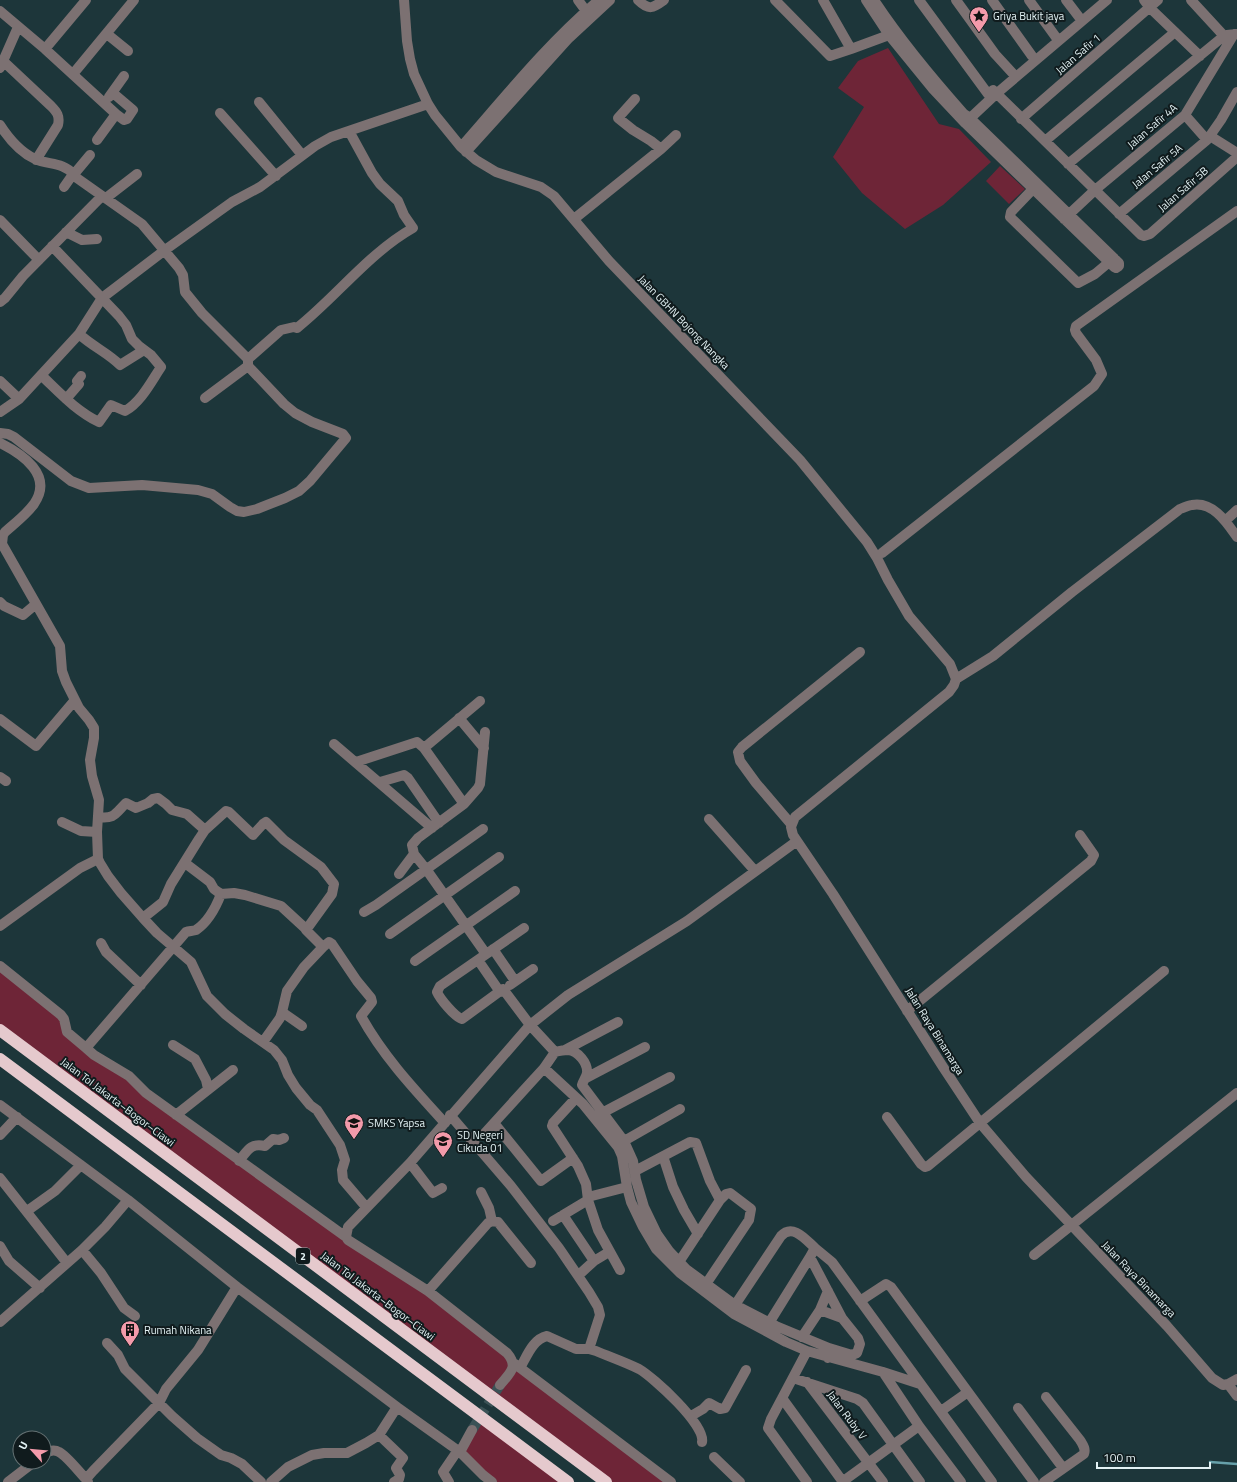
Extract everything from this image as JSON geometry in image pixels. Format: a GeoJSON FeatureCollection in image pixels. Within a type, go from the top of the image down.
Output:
{"type":"FeatureCollection","features":[{"type":"Feature","properties":{"kind":"highway","name":"Jalan Tol Jakarta–Bogor–Ciawi"},"geometry":{"type":"LineString","coordinates":[[0,1030],[606,1482]]}},
{"type":"Feature","properties":{"kind":"highway","name":"2"},"geometry":{"type":"LineString","coordinates":[[0,1059],[568,1482]]}},
{"type":"Feature","properties":{"kind":"street"},"geometry":{"type":"LineString","coordinates":[[45,48],[86,0]]}},
{"type":"Feature","properties":{"kind":"street"},"geometry":{"type":"LineString","coordinates":[[73,74],[134,0]]}},
{"type":"Feature","properties":{"kind":"street","name":"Jalan GBHN Bojong Nangka"},"geometry":{"type":"LineString","coordinates":[[404,0],[407,41],[414,74],[428,104],[464,149],[486,167],[496,172],[533,184],[554,196],[609,261],[800,460],[867,542],[909,616],[950,664],[954,670],[956,679]]}},
{"type":"Feature","properties":{"kind":"street"},"geometry":{"type":"LineString","coordinates":[[578,0],[589,14]]}},
{"type":"Feature","properties":{"kind":"street"},"geometry":{"type":"LineString","coordinates":[[589,14],[599,0]]}},
{"type":"Feature","properties":{"kind":"street"},"geometry":{"type":"LineString","coordinates":[[464,149],[546,51],[589,14],[610,0]]}},
{"type":"Feature","properties":{"kind":"street"},"geometry":{"type":"LineString","coordinates":[[638,0],[651,8],[655,7],[664,0]]}},
{"type":"Feature","properties":{"kind":"street"},"geometry":{"type":"LineString","coordinates":[[775,0],[830,56],[892,33]]}},
{"type":"Feature","properties":{"kind":"street"},"geometry":{"type":"LineString","coordinates":[[822,0],[851,49]]}},
{"type":"Feature","properties":{"kind":"street"},"geometry":{"type":"LineString","coordinates":[[866,0],[933,89],[1112,260],[1095,274],[1078,283],[1010,217],[1011,212],[1033,190]]}},
{"type":"Feature","properties":{"kind":"street"},"geometry":{"type":"LineString","coordinates":[[874,0],[892,33]]}},
{"type":"Feature","properties":{"kind":"street"},"geometry":{"type":"LineString","coordinates":[[919,0],[992,92],[1045,141],[1119,214]]}},
{"type":"Feature","properties":{"kind":"street"},"geometry":{"type":"LineString","coordinates":[[956,0],[995,54],[1014,75]]}},
{"type":"Feature","properties":{"kind":"street"},"geometry":{"type":"LineString","coordinates":[[992,0],[1032,56]]}},
{"type":"Feature","properties":{"kind":"street"},"geometry":{"type":"LineString","coordinates":[[1029,0],[1057,38]]}},
{"type":"Feature","properties":{"kind":"street"},"geometry":{"type":"LineString","coordinates":[[1066,0],[1079,17]]}},
{"type":"Feature","properties":{"kind":"street"},"geometry":{"type":"LineString","coordinates":[[965,118],[992,92],[1014,75],[1100,0]]}},
{"type":"Feature","properties":{"kind":"street"},"geometry":{"type":"LineString","coordinates":[[1014,75],[1032,56],[1107,0]]}},
{"type":"Feature","properties":{"kind":"street","name":"Jalan Safir 1"},"geometry":{"type":"LineString","coordinates":[[1021,119],[1147,4],[1158,0]]}},
{"type":"Feature","properties":{"kind":"street"},"geometry":{"type":"LineString","coordinates":[[1068,164],[1200,56],[1232,35],[1192,0]]}},
{"type":"Feature","properties":{"kind":"street"},"geometry":{"type":"LineString","coordinates":[[1147,4],[1200,56]]}},
{"type":"Feature","properties":{"kind":"street"},"geometry":{"type":"LineString","coordinates":[[0,11],[18,28],[45,48],[103,103],[124,120],[133,110],[113,93]]}},
{"type":"Feature","properties":{"kind":"street"},"geometry":{"type":"LineString","coordinates":[[18,28],[2,64],[51,106],[60,118],[58,125],[36,160]]}},
{"type":"Feature","properties":{"kind":"street"},"geometry":{"type":"LineString","coordinates":[[1045,141],[1175,32]]}},
{"type":"Feature","properties":{"kind":"street"},"geometry":{"type":"LineString","coordinates":[[107,34],[128,51]]}},
{"type":"Feature","properties":{"kind":"street","name":"Jalan Safir 4A"},"geometry":{"type":"LineString","coordinates":[[1066,217],[1095,190],[1185,115],[1232,35]]}},
{"type":"Feature","properties":{"kind":"street"},"geometry":{"type":"LineString","coordinates":[[103,103],[113,93],[124,76]]}},
{"type":"Feature","properties":{"kind":"street","name":"Jalan Safir 5A"},"geometry":{"type":"LineString","coordinates":[[1119,214],[1208,138],[1237,92]]}},
{"type":"Feature","properties":{"kind":"street"},"geometry":{"type":"LineString","coordinates":[[635,99],[618,118],[660,149]]}},
{"type":"Feature","properties":{"kind":"street"},"geometry":{"type":"LineString","coordinates":[[259,102],[302,155]]}},
{"type":"Feature","properties":{"kind":"street"},"geometry":{"type":"LineString","coordinates":[[0,412],[19,399],[79,334],[102,298],[165,250],[232,202],[260,187],[302,155],[331,137],[428,104]]}},
{"type":"Feature","properties":{"kind":"street"},"geometry":{"type":"LineString","coordinates":[[220,113],[276,176]]}},
{"type":"Feature","properties":{"kind":"street"},"geometry":{"type":"LineString","coordinates":[[97,140],[116,114]]}},
{"type":"Feature","properties":{"kind":"street"},"geometry":{"type":"LineString","coordinates":[[1185,115],[1208,138],[1237,153]]}},
{"type":"Feature","properties":{"kind":"street"},"geometry":{"type":"LineString","coordinates":[[965,118],[1033,190],[1066,217]]}},
{"type":"Feature","properties":{"kind":"street"},"geometry":{"type":"LineString","coordinates":[[0,125],[11,141],[20,149],[36,160],[66,167],[73,175],[142,224],[181,271],[185,292],[284,404],[295,413],[312,422],[343,434],[346,438],[310,481],[299,490],[285,498],[257,509],[244,512],[237,511],[212,494],[198,490],[142,485],[89,488],[79,485],[71,481],[8,434],[0,433]]}},
{"type":"Feature","properties":{"kind":"street"},"geometry":{"type":"LineString","coordinates":[[205,398],[248,362],[281,330],[294,327],[297,328],[371,260],[400,236],[413,228],[404,215],[398,200],[380,184],[372,173],[349,131]]}},
{"type":"Feature","properties":{"kind":"street"},"geometry":{"type":"LineString","coordinates":[[574,219],[676,135]]}},
{"type":"Feature","properties":{"kind":"street"},"geometry":{"type":"LineString","coordinates":[[64,187],[90,155]]}},
{"type":"Feature","properties":{"kind":"street","name":"Jalan Safir 5B"},"geometry":{"type":"LineString","coordinates":[[1119,214],[1144,236],[1150,234],[1237,157]]}},
{"type":"Feature","properties":{"kind":"street"},"geometry":{"type":"LineString","coordinates":[[0,302],[66,232],[104,197],[137,174]]}},
{"type":"Feature","properties":{"kind":"street"},"geometry":{"type":"LineString","coordinates":[[882,553],[1094,386],[1102,374],[1096,360],[1076,333],[1076,326],[1237,211]]}},
{"type":"Feature","properties":{"kind":"street"},"geometry":{"type":"LineString","coordinates":[[0,220],[39,260]]}},
{"type":"Feature","properties":{"kind":"street"},"geometry":{"type":"LineString","coordinates":[[66,232],[82,240],[97,239]]}},
{"type":"Feature","properties":{"kind":"street"},"geometry":{"type":"LineString","coordinates":[[41,375],[66,400],[99,422],[111,405],[125,410],[132,407],[141,397],[161,367],[151,355],[132,338],[123,321],[52,246]]}},
{"type":"Feature","properties":{"kind":"street"},"geometry":{"type":"LineString","coordinates":[[79,334],[90,344],[106,353],[120,365],[144,350]]}},
{"type":"Feature","properties":{"kind":"street"},"geometry":{"type":"LineString","coordinates":[[66,400],[79,384],[77,381],[81,376]]}},
{"type":"Feature","properties":{"kind":"street"},"geometry":{"type":"LineString","coordinates":[[0,381],[19,399]]}},
{"type":"Feature","properties":{"kind":"street"},"geometry":{"type":"LineString","coordinates":[[0,443],[14,450],[28,461],[34,468],[40,484],[39,493],[34,503],[3,535],[3,552],[36,604],[60,646],[62,671],[66,682],[79,708],[94,728],[94,738],[90,760],[92,776],[99,800],[96,832],[98,859],[108,876],[157,933],[192,964],[208,997],[244,1029],[274,1050],[282,1060],[288,1075],[296,1088],[310,1105],[317,1110],[335,1137],[345,1160],[342,1170],[343,1180],[366,1207]]}},
{"type":"Feature","properties":{"kind":"street"},"geometry":{"type":"LineString","coordinates":[[860,652],[742,747],[738,752],[740,761],[756,783],[791,824],[795,817],[949,692],[956,679],[993,656],[1072,592],[1180,509],[1193,504],[1204,506],[1215,511],[1237,537]]}},
{"type":"Feature","properties":{"kind":"street"},"geometry":{"type":"LineString","coordinates":[[1225,521],[1237,510]]}},
{"type":"Feature","properties":{"kind":"street"},"geometry":{"type":"LineString","coordinates":[[0,602],[4,606],[23,615],[36,604]]}},
{"type":"Feature","properties":{"kind":"street"},"geometry":{"type":"LineString","coordinates":[[0,719],[36,746],[75,700]]}},
{"type":"Feature","properties":{"kind":"street"},"geometry":{"type":"LineString","coordinates":[[424,748],[480,701]]}},
{"type":"Feature","properties":{"kind":"street"},"geometry":{"type":"LineString","coordinates":[[459,718],[484,748]]}},
{"type":"Feature","properties":{"kind":"street"},"geometry":{"type":"LineString","coordinates":[[485,732],[480,784],[478,788],[464,804],[414,842],[412,848],[414,854],[466,924],[485,954],[502,990],[530,1025],[555,1052]]}},
{"type":"Feature","properties":{"kind":"street"},"geometry":{"type":"LineString","coordinates":[[356,762],[414,743],[421,744],[464,804]]}},
{"type":"Feature","properties":{"kind":"street"},"geometry":{"type":"LineString","coordinates":[[334,744],[435,825]]}},
{"type":"Feature","properties":{"kind":"street"},"geometry":{"type":"LineString","coordinates":[[380,782],[404,775],[408,778],[435,825]]}},
{"type":"Feature","properties":{"kind":"street"},"geometry":{"type":"LineString","coordinates":[[98,817],[114,816],[126,803],[136,808],[142,804],[148,804],[153,799],[158,798],[172,810],[187,814],[205,830]]}},
{"type":"Feature","properties":{"kind":"street"},"geometry":{"type":"LineString","coordinates":[[144,918],[163,902],[171,884],[205,830],[226,811],[229,812],[253,835],[266,822],[284,840],[321,867],[333,882],[334,887],[332,894],[306,929]]}},
{"type":"Feature","properties":{"kind":"street"},"geometry":{"type":"LineString","coordinates":[[709,819],[756,871]]}},
{"type":"Feature","properties":{"kind":"street"},"geometry":{"type":"LineString","coordinates":[[62,822],[81,831],[96,832]]}},
{"type":"Feature","properties":{"kind":"street","name":"Jalan Raya Binamarga"},"geometry":{"type":"LineString","coordinates":[[791,824],[793,835],[833,894],[980,1123],[1026,1177],[1167,1326],[1212,1378],[1223,1385],[1233,1381]]}},
{"type":"Feature","properties":{"kind":"street"},"geometry":{"type":"LineString","coordinates":[[364,912],[483,829]]}},
{"type":"Feature","properties":{"kind":"street"},"geometry":{"type":"LineString","coordinates":[[907,1011],[1091,861],[1094,855],[1080,835]]}},
{"type":"Feature","properties":{"kind":"street"},"geometry":{"type":"LineString","coordinates":[[346,1237],[348,1227],[410,1163],[530,1025],[568,994],[687,921],[797,841]]}},
{"type":"Feature","properties":{"kind":"street"},"geometry":{"type":"LineString","coordinates":[[399,874],[414,854]]}},
{"type":"Feature","properties":{"kind":"street"},"geometry":{"type":"LineString","coordinates":[[390,934],[499,857]]}},
{"type":"Feature","properties":{"kind":"street"},"geometry":{"type":"LineString","coordinates":[[0,926],[80,868],[98,859]]}},
{"type":"Feature","properties":{"kind":"street"},"geometry":{"type":"LineString","coordinates":[[185,862],[210,882],[214,889],[221,894],[234,893],[245,895],[281,906],[324,947]]}},
{"type":"Feature","properties":{"kind":"street"},"geometry":{"type":"LineString","coordinates":[[415,961],[514,890]]}},
{"type":"Feature","properties":{"kind":"street"},"geometry":{"type":"LineString","coordinates":[[86,1048],[186,932],[195,930],[201,925],[215,909],[221,894]]}},
{"type":"Feature","properties":{"kind":"street"},"geometry":{"type":"LineString","coordinates":[[524,928],[440,986],[438,988],[438,994],[454,1014],[459,1019],[462,1019],[532,969]]}},
{"type":"Feature","properties":{"kind":"street"},"geometry":{"type":"LineString","coordinates":[[264,1042],[280,1018],[287,991],[304,967],[329,942],[332,944],[357,981],[372,998],[372,1002],[361,1016],[366,1027],[397,1069],[448,1119],[511,1186],[589,1292],[598,1307],[600,1315],[589,1349]]}},
{"type":"Feature","properties":{"kind":"street"},"geometry":{"type":"LineString","coordinates":[[102,943],[106,952],[141,985]]}},
{"type":"Feature","properties":{"kind":"street"},"geometry":{"type":"LineString","coordinates":[[485,954],[515,981]]}},
{"type":"Feature","properties":{"kind":"street"},"geometry":{"type":"LineString","coordinates":[[0,966],[61,1015],[64,1019],[66,1032],[94,1055],[129,1076],[146,1093],[346,1237],[348,1240],[428,1291],[499,1347],[516,1365],[671,1482]]}},
{"type":"Feature","properties":{"kind":"street"},"geometry":{"type":"LineString","coordinates":[[887,1117],[919,1162],[926,1167],[1164,971]]}},
{"type":"Feature","properties":{"kind":"street"},"geometry":{"type":"LineString","coordinates":[[282,1012],[302,1026]]}},
{"type":"Feature","properties":{"kind":"street"},"geometry":{"type":"LineString","coordinates":[[483,1134],[544,1068],[555,1052],[565,1050],[618,1022]]}},
{"type":"Feature","properties":{"kind":"street"},"geometry":{"type":"LineString","coordinates":[[173,1045],[195,1060],[206,1080],[208,1089]]}},
{"type":"Feature","properties":{"kind":"street"},"geometry":{"type":"LineString","coordinates":[[645,1047],[586,1078],[582,1082],[582,1085],[624,1141],[633,1161],[636,1180],[644,1207],[657,1234],[669,1251],[679,1262],[735,1305],[802,1337],[829,1353],[920,1384]]}},
{"type":"Feature","properties":{"kind":"street"},"geometry":{"type":"LineString","coordinates":[[565,1050],[574,1052],[582,1058],[587,1068],[586,1078]]}},
{"type":"Feature","properties":{"kind":"street"},"geometry":{"type":"LineString","coordinates":[[544,1068],[583,1104],[618,1147],[622,1156],[627,1187],[637,1215],[656,1249],[680,1273],[734,1314],[786,1342],[807,1351],[852,1355],[856,1353],[859,1348],[860,1344],[858,1338],[842,1318],[828,1291],[813,1252],[796,1232],[791,1231],[784,1233],[735,1305]]}},
{"type":"Feature","properties":{"kind":"street"},"geometry":{"type":"LineString","coordinates":[[176,1115],[233,1070]]}},
{"type":"Feature","properties":{"kind":"street"},"geometry":{"type":"LineString","coordinates":[[602,1113],[670,1077]]}},
{"type":"Feature","properties":{"kind":"street"},"geometry":{"type":"LineString","coordinates":[[1034,1255],[1237,1094]]}},
{"type":"Feature","properties":{"kind":"street"},"geometry":{"type":"LineString","coordinates":[[576,1098],[552,1126],[578,1166],[586,1184],[588,1198],[598,1230],[620,1270]]}},
{"type":"Feature","properties":{"kind":"street"},"geometry":{"type":"LineString","coordinates":[[0,1105],[128,1200],[237,1287],[396,1406],[459,1451],[479,1479],[492,1482]]}},
{"type":"Feature","properties":{"kind":"street"},"geometry":{"type":"LineString","coordinates":[[624,1141],[680,1110]]}},
{"type":"Feature","properties":{"kind":"street"},"geometry":{"type":"LineString","coordinates":[[0,1135],[17,1118]]}},
{"type":"Feature","properties":{"kind":"street"},"geometry":{"type":"LineString","coordinates":[[494,1123],[541,1181],[573,1158]]}},
{"type":"Feature","properties":{"kind":"street"},"geometry":{"type":"LineString","coordinates":[[239,1161],[252,1146],[265,1146],[273,1138],[279,1140],[284,1138]]}},
{"type":"Feature","properties":{"kind":"street"},"geometry":{"type":"LineString","coordinates":[[635,1172],[690,1142],[696,1143],[710,1181],[720,1200]]}},
{"type":"Feature","properties":{"kind":"street"},"geometry":{"type":"LineString","coordinates":[[663,1156],[672,1187],[698,1234]]}},
{"type":"Feature","properties":{"kind":"street"},"geometry":{"type":"LineString","coordinates":[[410,1163],[433,1194],[442,1188]]}},
{"type":"Feature","properties":{"kind":"street"},"geometry":{"type":"LineString","coordinates":[[27,1211],[55,1191],[81,1165]]}},
{"type":"Feature","properties":{"kind":"street"},"geometry":{"type":"LineString","coordinates":[[0,1178],[67,1263]]}},
{"type":"Feature","properties":{"kind":"street"},"geometry":{"type":"LineString","coordinates":[[553,1221],[588,1198],[627,1187]]}},
{"type":"Feature","properties":{"kind":"street"},"geometry":{"type":"LineString","coordinates":[[480,1192],[489,1208],[492,1221]]}},
{"type":"Feature","properties":{"kind":"street"},"geometry":{"type":"LineString","coordinates":[[679,1262],[720,1200],[726,1194],[730,1194],[752,1209],[748,1220],[706,1284]]}},
{"type":"Feature","properties":{"kind":"street"},"geometry":{"type":"LineString","coordinates":[[0,1322],[82,1250],[128,1200]]}},
{"type":"Feature","properties":{"kind":"street"},"geometry":{"type":"LineString","coordinates":[[563,1215],[594,1261]]}},
{"type":"Feature","properties":{"kind":"street"},"geometry":{"type":"LineString","coordinates":[[428,1291],[488,1223],[492,1221],[498,1222],[532,1263]]}},
{"type":"Feature","properties":{"kind":"street"},"geometry":{"type":"LineString","coordinates":[[0,1246],[9,1261],[40,1288]]}},
{"type":"Feature","properties":{"kind":"street"},"geometry":{"type":"LineString","coordinates":[[82,1250],[101,1273],[124,1308],[135,1316]]}},
{"type":"Feature","properties":{"kind":"street"},"geometry":{"type":"LineString","coordinates":[[582,1272],[594,1261],[609,1252]]}},
{"type":"Feature","properties":{"kind":"street"},"geometry":{"type":"LineString","coordinates":[[813,1252],[832,1262],[992,1482]]}},
{"type":"Feature","properties":{"kind":"street"},"geometry":{"type":"LineString","coordinates":[[768,1322],[813,1252]]}},
{"type":"Feature","properties":{"kind":"street"},"geometry":{"type":"LineString","coordinates":[[860,1301],[888,1284],[1034,1482]]}},
{"type":"Feature","properties":{"kind":"street"},"geometry":{"type":"LineString","coordinates":[[52,1451],[60,1452],[87,1481],[159,1403],[166,1390],[198,1350],[237,1287]]}},
{"type":"Feature","properties":{"kind":"street"},"geometry":{"type":"LineString","coordinates":[[802,1337],[820,1310],[828,1291]]}},
{"type":"Feature","properties":{"kind":"street"},"geometry":{"type":"LineString","coordinates":[[820,1310],[842,1318]]}},
{"type":"Feature","properties":{"kind":"street"},"geometry":{"type":"LineString","coordinates":[[500,1385],[534,1344],[543,1337],[547,1336],[576,1349],[589,1349],[639,1370],[655,1382],[691,1416],[701,1433],[702,1442]]}},
{"type":"Feature","properties":{"kind":"street"},"geometry":{"type":"LineString","coordinates":[[107,1343],[118,1356],[125,1369],[197,1438],[221,1456],[231,1458],[242,1464],[261,1482]]}},
{"type":"Feature","properties":{"kind":"street"},"geometry":{"type":"LineString","coordinates":[[804,1480],[768,1428],[771,1419],[807,1351]]}},
{"type":"Feature","properties":{"kind":"street"},"geometry":{"type":"LineString","coordinates":[[691,1416],[703,1409],[709,1403],[720,1409],[725,1408],[746,1370]]}},
{"type":"Feature","properties":{"kind":"street"},"geometry":{"type":"LineString","coordinates":[[883,1372],[919,1426],[961,1482]]}},
{"type":"Feature","properties":{"kind":"street"},"geometry":{"type":"LineString","coordinates":[[793,1378],[857,1398],[863,1403],[920,1482]]}},
{"type":"Feature","properties":{"kind":"street"},"geometry":{"type":"LineString","coordinates":[[1233,1381],[1237,1396]]}},
{"type":"Feature","properties":{"kind":"street","name":"Jalan Ruby V"},"geometry":{"type":"LineString","coordinates":[[807,1382],[883,1482]]}},
{"type":"Feature","properties":{"kind":"street"},"geometry":{"type":"LineString","coordinates":[[941,1411],[968,1392]]}},
{"type":"Feature","properties":{"kind":"street"},"geometry":{"type":"LineString","coordinates":[[1044,1482],[1084,1454],[1080,1440],[1046,1397]]}},
{"type":"Feature","properties":{"kind":"street"},"geometry":{"type":"LineString","coordinates":[[782,1398],[843,1482],[919,1426]]}},
{"type":"Feature","properties":{"kind":"street"},"geometry":{"type":"LineString","coordinates":[[271,1482],[288,1467],[312,1455],[324,1453],[347,1453],[378,1435],[396,1406]]}},
{"type":"Feature","properties":{"kind":"street"},"geometry":{"type":"LineString","coordinates":[[1018,1408],[1063,1468]]}},
{"type":"Feature","properties":{"kind":"street"},"geometry":{"type":"LineString","coordinates":[[449,1482],[443,1472],[459,1451],[472,1430]]}},
{"type":"Feature","properties":{"kind":"street"},"geometry":{"type":"LineString","coordinates":[[378,1435],[403,1458],[396,1468],[400,1475],[399,1479],[394,1482]]}},
{"type":"Feature","properties":{"kind":"street"},"geometry":{"type":"LineString","coordinates":[[714,1457],[740,1482]]}},
{"type":"Feature","properties":{"kind":"street"},"geometry":{"type":"LineString","coordinates":[[8,1482],[24,1470]]}},
{"type":"Feature","properties":{"kind":"shaded area"},"geometry":{"type":"Polygon","coordinates":[[[888,48],[939,124],[959,129],[991,162],[943,205],[905,229],[862,193],[833,157],[864,107],[838,88],[858,61],[888,48]]]}},
{"type":"Feature","properties":{"kind":"shaded area"},"geometry":{"type":"Polygon","coordinates":[[[1000,166],[1025,189],[1009,204],[986,181],[1000,166]]]}},
{"type":"Feature","properties":{"kind":"shaded area"},"geometry":{"type":"Polygon","coordinates":[[[0,966],[61,1015],[67,1032],[410,1279],[671,1482],[605,1482],[0,1030],[0,966]]]}},
{"type":"Feature","properties":{"kind":"shaded area"},"geometry":{"type":"Polygon","coordinates":[[[480,1417],[568,1482],[493,1482],[460,1452],[480,1417]]]}},
{"type":"Feature","properties":{"kind":"waterway"},"geometry":{"type":"LineString","coordinates":[[1210,1462],[1237,1464]]}},
{"type":"Feature","properties":{"kind":"tunnel"},"geometry":{"type":"LineString","coordinates":[[472,1430],[500,1385]]}},
{"type":"Feature","properties":{"kind":"place","name":"Griya Bukit jaya"},"geometry":{"type":"Point","coordinates":[979,33]}},
{"type":"Feature","properties":{"kind":"place","name":"SMKS Yapsa"},"geometry":{"type":"Point","coordinates":[354,1140]}},
{"type":"Feature","properties":{"kind":"place","name":"SD Negeri Cikuda 01"},"geometry":{"type":"Point","coordinates":[443,1158]}},
{"type":"Feature","properties":{"kind":"place","name":"Rumah Nikana"},"geometry":{"type":"Point","coordinates":[130,1347]}}]}
